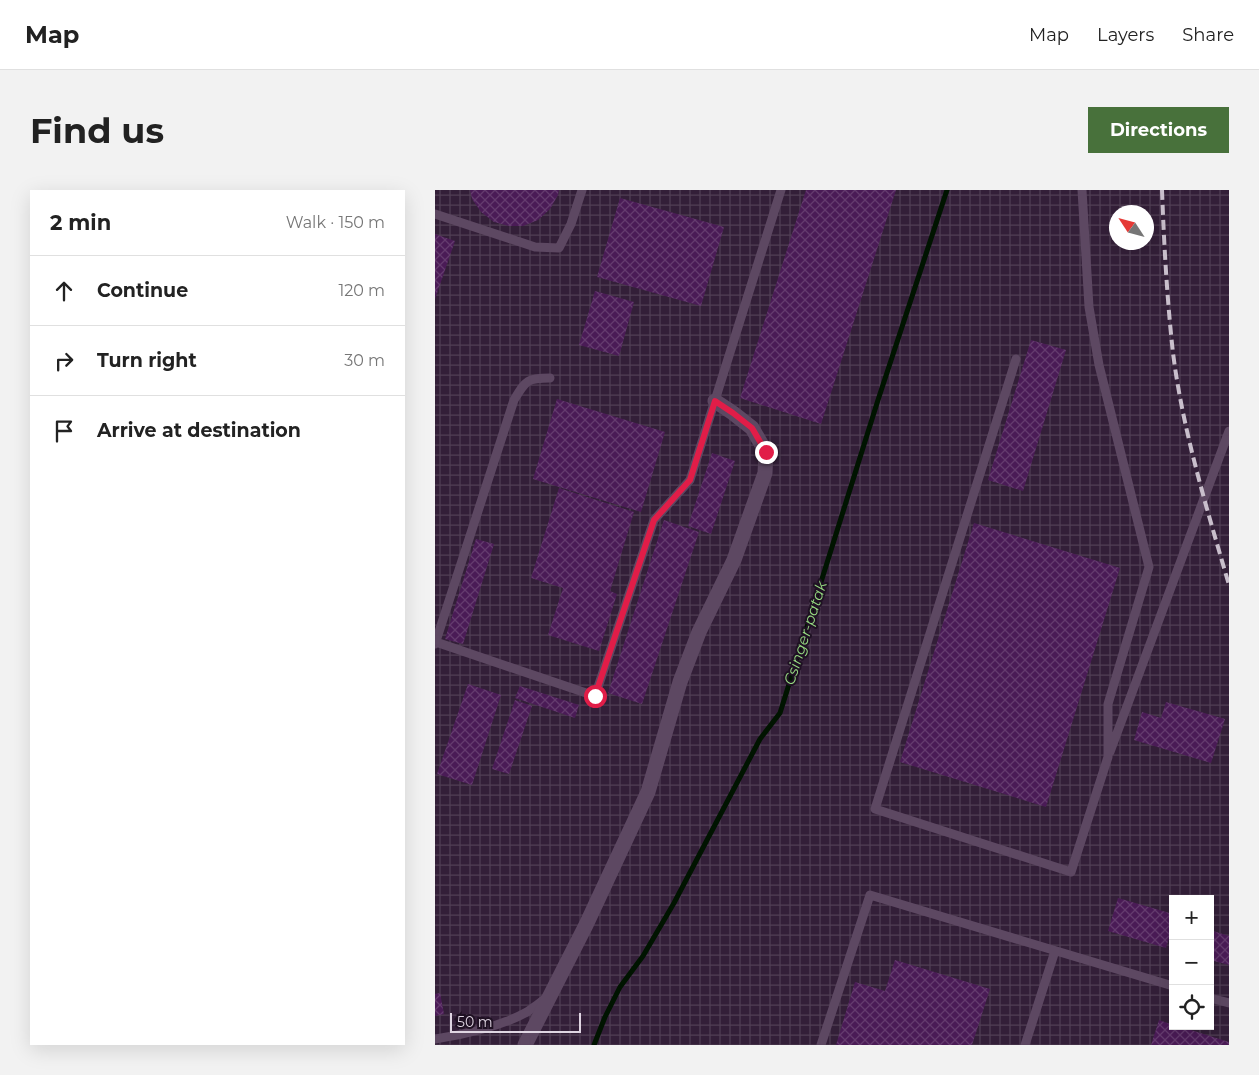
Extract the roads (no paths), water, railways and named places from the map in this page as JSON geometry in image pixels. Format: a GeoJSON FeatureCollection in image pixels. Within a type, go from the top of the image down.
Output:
{"type":"FeatureCollection","features":[{"type":"Feature","properties":{"kind":"street"},"geometry":{"type":"LineString","coordinates":[[525,1045],[648,792],[680,682],[699,632],[734,560],[765,473],[766,452],[752,428],[715,401]]}},
{"type":"Feature","properties":{"kind":"lane"},"geometry":{"type":"LineString","coordinates":[[435,214],[535,247],[559,248],[571,224],[582,190]]}},
{"type":"Feature","properties":{"kind":"lane"},"geometry":{"type":"LineString","coordinates":[[550,378],[534,378],[523,385],[514,400],[435,643],[595,696],[654,520],[690,480],[781,190]]}},
{"type":"Feature","properties":{"kind":"lane"},"geometry":{"type":"LineString","coordinates":[[1082,190],[1089,306],[1099,365],[1149,567],[1108,704],[1109,757]]}},
{"type":"Feature","properties":{"kind":"lane"},"geometry":{"type":"LineString","coordinates":[[1015,360],[875,809],[1071,872],[1109,757],[1229,431]]}},
{"type":"Feature","properties":{"kind":"lane"},"geometry":{"type":"LineString","coordinates":[[821,1045],[870,895],[1170,985]]}},
{"type":"Feature","properties":{"kind":"lane"},"geometry":{"type":"LineString","coordinates":[[1025,1045],[1055,951]]}},
{"type":"Feature","properties":{"kind":"lane"},"geometry":{"type":"LineString","coordinates":[[435,1039],[505,1022],[527,1012],[551,994]]}},
{"type":"Feature","properties":{"kind":"lane"},"geometry":{"type":"LineString","coordinates":[[1214,999],[1229,1003]]}},
{"type":"Feature","properties":{"kind":"waterway","name":"Csinger-patak"},"geometry":{"type":"LineString","coordinates":[[594,1045],[620,987],[643,956],[674,903],[760,739],[780,713],[878,400],[947,190]]}},
{"type":"Feature","properties":{"kind":"railway"},"geometry":{"type":"LineString","coordinates":[[1162,190],[1169,312],[1177,383],[1196,470],[1229,585]]}}]}
